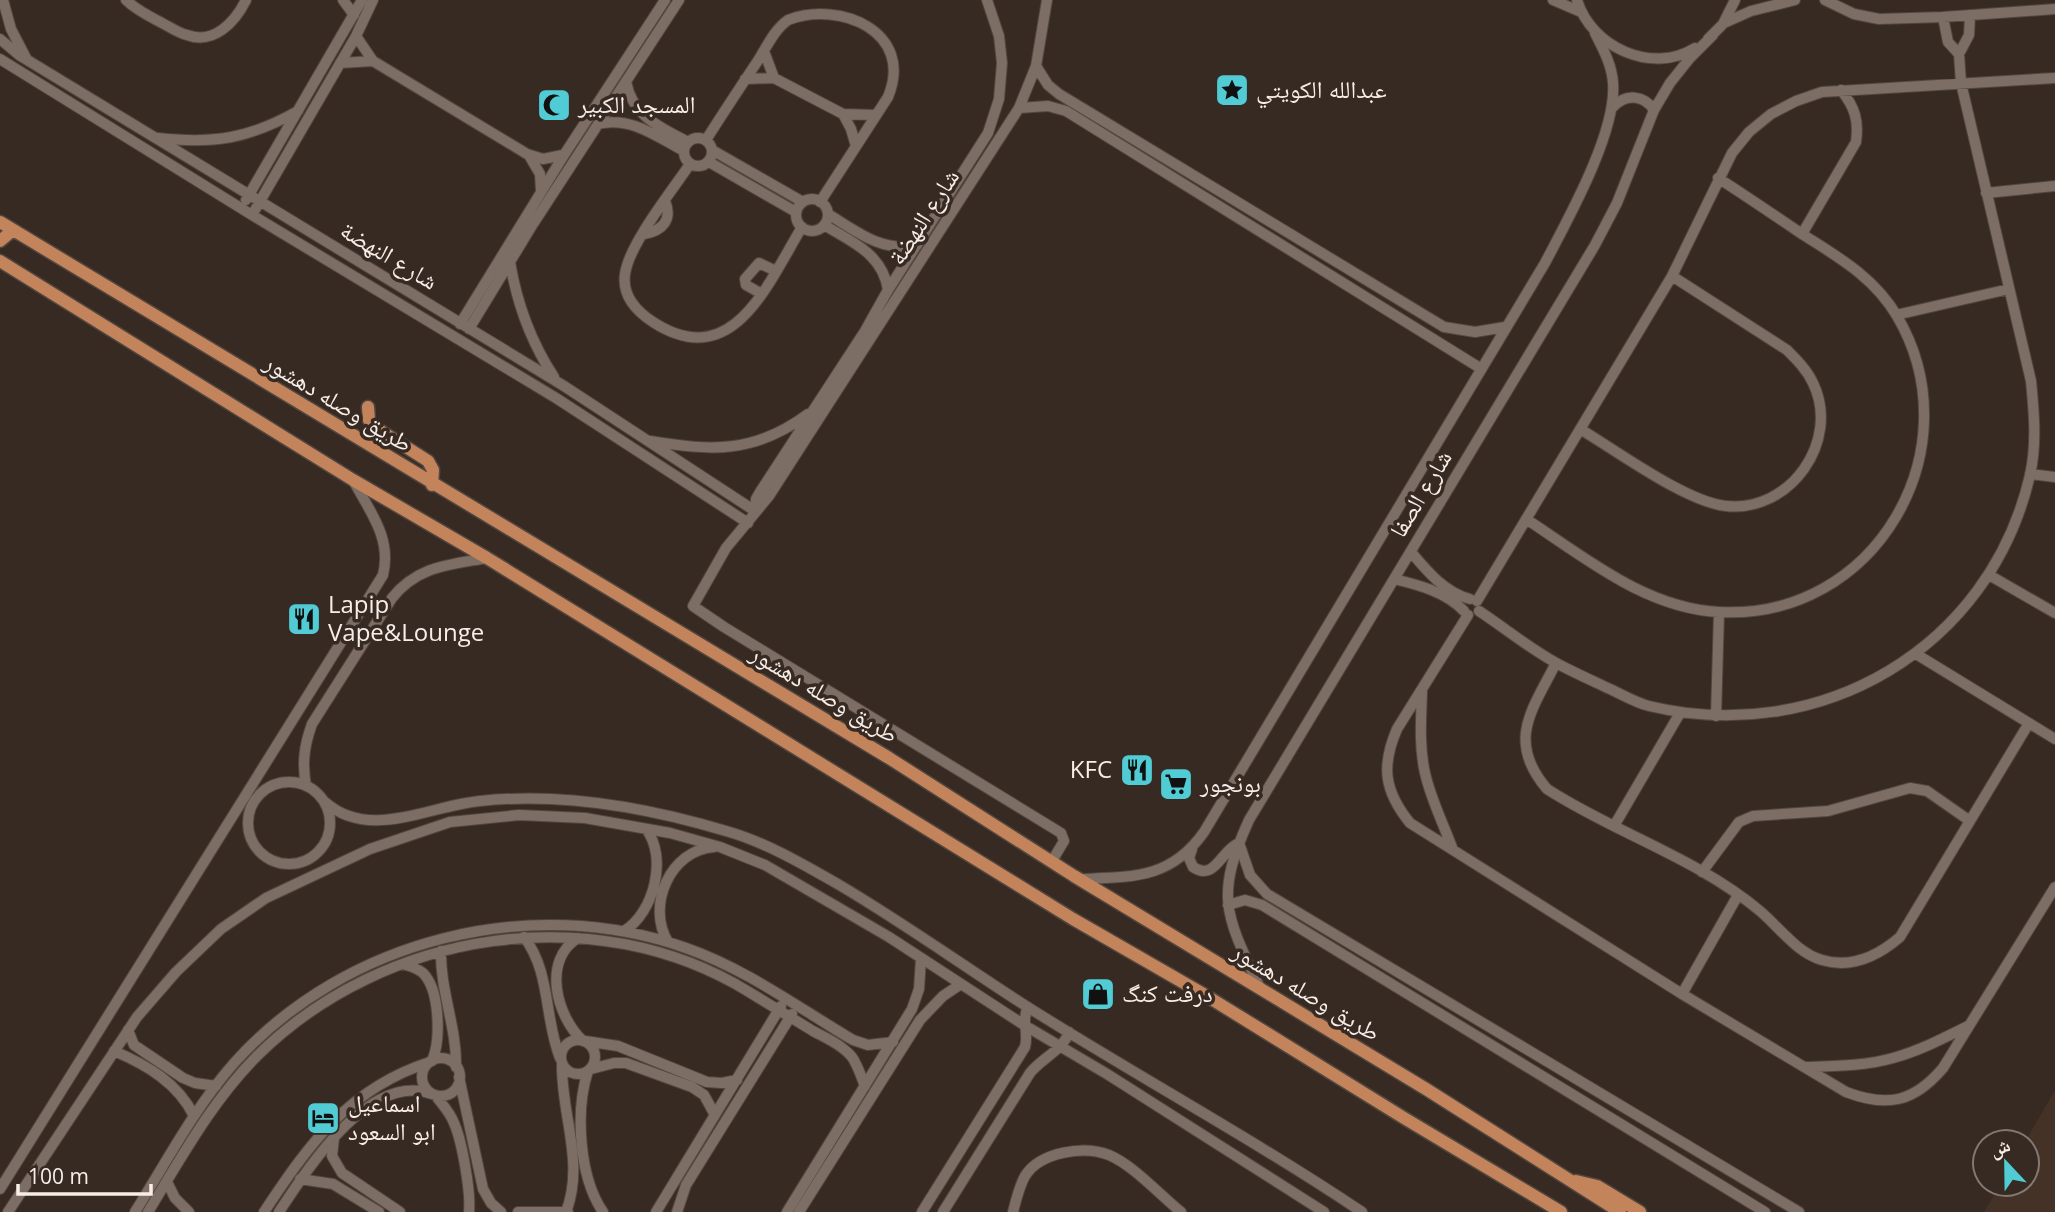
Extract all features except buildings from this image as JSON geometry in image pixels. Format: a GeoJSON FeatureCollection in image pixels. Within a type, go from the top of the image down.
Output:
{"type":"FeatureCollection","features":[{"type":"Feature","properties":{"kind":"main road","name":"طريق وصله دهشور"},"geometry":{"type":"LineString","coordinates":[[0,222],[877,751],[1080,879],[1426,1089],[1619,1212]]}},
{"type":"Feature","properties":{"kind":"main road"},"geometry":{"type":"LineString","coordinates":[[0,241],[13,230]]}},
{"type":"Feature","properties":{"kind":"main road"},"geometry":{"type":"LineString","coordinates":[[0,261],[353,480],[487,558],[1073,919],[1205,995],[1561,1212]]}},
{"type":"Feature","properties":{"kind":"main road"},"geometry":{"type":"LineString","coordinates":[[368,407],[368,417],[373,426],[428,461],[433,470],[432,485]]}},
{"type":"Feature","properties":{"kind":"main road"},"geometry":{"type":"LineString","coordinates":[[1565,1179],[1597,1186],[1640,1212]]}},
{"type":"Feature","properties":{"kind":"main road"},"geometry":{"type":"LineString","coordinates":[[1544,1202],[1556,1212]]}},
{"type":"Feature","properties":{"kind":"street"},"geometry":{"type":"LineString","coordinates":[[3,0],[10,29],[29,61]]}},
{"type":"Feature","properties":{"kind":"street"},"geometry":{"type":"LineString","coordinates":[[125,0],[141,12],[188,36],[199,37],[220,32],[229,26],[246,0]]}},
{"type":"Feature","properties":{"kind":"street"},"geometry":{"type":"LineString","coordinates":[[343,0],[354,15]]}},
{"type":"Feature","properties":{"kind":"street"},"geometry":{"type":"LineString","coordinates":[[242,209],[362,0]]}},
{"type":"Feature","properties":{"kind":"street"},"geometry":{"type":"LineString","coordinates":[[252,215],[356,36],[373,0]]}},
{"type":"Feature","properties":{"kind":"street"},"geometry":{"type":"LineString","coordinates":[[464,327],[529,221],[626,82],[633,60],[665,0]]}},
{"type":"Feature","properties":{"kind":"street"},"geometry":{"type":"LineString","coordinates":[[464,327],[510,262],[541,192],[564,155],[679,0]]}},
{"type":"Feature","properties":{"kind":"street","name":"شارع النهضة"},"geometry":{"type":"LineString","coordinates":[[755,511],[765,502],[869,334],[888,290],[988,133],[1002,81],[1000,45],[987,0]]}},
{"type":"Feature","properties":{"kind":"street","name":"شارع النهضة"},"geometry":{"type":"LineString","coordinates":[[755,511],[760,492],[1019,108],[1035,66],[1046,0]]}},
{"type":"Feature","properties":{"kind":"street"},"geometry":{"type":"LineString","coordinates":[[1553,0],[1581,12]]}},
{"type":"Feature","properties":{"kind":"street"},"geometry":{"type":"LineString","coordinates":[[1577,0],[1581,12],[1595,33],[1616,48],[1640,57],[1666,58],[1691,50],[1713,35],[1723,24],[1735,0]]}},
{"type":"Feature","properties":{"kind":"street"},"geometry":{"type":"LineString","coordinates":[[1723,24],[1751,11],[1795,0]]}},
{"type":"Feature","properties":{"kind":"street"},"geometry":{"type":"LineString","coordinates":[[1825,0],[1842,10],[1866,17],[1891,19],[2055,9]]}},
{"type":"Feature","properties":{"kind":"street"},"geometry":{"type":"LineString","coordinates":[[706,140],[782,24],[804,11],[836,8],[869,20],[884,35],[892,52],[892,87],[820,202]]}},
{"type":"Feature","properties":{"kind":"street"},"geometry":{"type":"LineString","coordinates":[[1411,552],[1433,577],[1556,663],[1645,705],[1681,713],[1716,716],[1759,715],[1802,708],[1841,695],[1880,677],[1916,654],[1955,618],[1989,575],[2015,527],[2030,474],[2035,427],[2031,381],[1961,83],[1959,54],[1969,35],[1970,15]]}},
{"type":"Feature","properties":{"kind":"street"},"geometry":{"type":"LineString","coordinates":[[1943,17],[1948,42],[1959,54]]}},
{"type":"Feature","properties":{"kind":"street","name":"شارع الصفا"},"geometry":{"type":"LineString","coordinates":[[1080,879],[1129,878],[1151,873],[1172,864],[1193,848],[1545,263],[1577,201],[1613,107],[1613,81],[1607,56],[1595,33]]}},
{"type":"Feature","properties":{"kind":"street","name":"شارع الصفا"},"geometry":{"type":"LineString","coordinates":[[1261,988],[1236,939],[1228,905],[1229,874],[1249,820],[1595,245],[1617,203],[1654,110],[1689,58],[1713,35]]}},
{"type":"Feature","properties":{"kind":"street"},"geometry":{"type":"LineString","coordinates":[[356,36],[373,61],[527,155],[540,174],[541,192]]}},
{"type":"Feature","properties":{"kind":"street","name":"شارع النهضة"},"geometry":{"type":"LineString","coordinates":[[0,39],[29,61],[248,196],[560,383],[755,511]]}},
{"type":"Feature","properties":{"kind":"street"},"geometry":{"type":"LineString","coordinates":[[339,43],[349,48]]}},
{"type":"Feature","properties":{"kind":"street"},"geometry":{"type":"LineString","coordinates":[[764,51],[774,79]]}},
{"type":"Feature","properties":{"kind":"street","name":"شارع النهضة"},"geometry":{"type":"LineString","coordinates":[[0,59],[556,398],[748,523]]}},
{"type":"Feature","properties":{"kind":"street"},"geometry":{"type":"LineString","coordinates":[[340,62],[373,61]]}},
{"type":"Feature","properties":{"kind":"street"},"geometry":{"type":"LineString","coordinates":[[1035,66],[1048,85],[1059,94],[1444,327],[1475,332],[1505,327]]}},
{"type":"Feature","properties":{"kind":"street"},"geometry":{"type":"LineString","coordinates":[[1394,579],[1427,588],[1455,603],[1466,613],[1475,615],[1475,604],[1672,276],[1718,177],[1749,132],[1771,114],[1822,92],[2055,78]]}},
{"type":"Feature","properties":{"kind":"street"},"geometry":{"type":"LineString","coordinates":[[745,79],[774,79],[843,114],[876,116]]}},
{"type":"Feature","properties":{"kind":"street"},"geometry":{"type":"LineString","coordinates":[[626,82],[630,99],[640,113],[686,146]]}},
{"type":"Feature","properties":{"kind":"street"},"geometry":{"type":"LineString","coordinates":[[1802,234],[1856,142],[1856,114],[1842,90]]}},
{"type":"Feature","properties":{"kind":"street"},"geometry":{"type":"LineString","coordinates":[[1048,106],[1050,97],[1059,94]]}},
{"type":"Feature","properties":{"kind":"street"},"geometry":{"type":"LineString","coordinates":[[1613,107],[1624,98],[1631,97],[1645,100],[1654,110]]}},
{"type":"Feature","properties":{"kind":"street"},"geometry":{"type":"LineString","coordinates":[[1019,108],[1048,106],[1066,111],[1480,368]]}},
{"type":"Feature","properties":{"kind":"street"},"geometry":{"type":"LineString","coordinates":[[153,137],[191,141],[228,140],[264,129],[298,110]]}},
{"type":"Feature","properties":{"kind":"street"},"geometry":{"type":"LineString","coordinates":[[843,114],[856,146]]}},
{"type":"Feature","properties":{"kind":"street"},"geometry":{"type":"LineString","coordinates":[[597,124],[615,121],[632,124],[686,146]]}},
{"type":"Feature","properties":{"kind":"street"},"geometry":{"type":"LineString","coordinates":[[709,162],[697,167],[690,164],[684,156],[686,146],[699,138],[706,140],[712,150],[803,202]]}},
{"type":"Feature","properties":{"kind":"street"},"geometry":{"type":"LineString","coordinates":[[709,162],[712,150]]}},
{"type":"Feature","properties":{"kind":"street"},"geometry":{"type":"LineString","coordinates":[[527,155],[543,159],[564,155]]}},
{"type":"Feature","properties":{"kind":"street"},"geometry":{"type":"LineString","coordinates":[[709,162],[796,212]]}},
{"type":"Feature","properties":{"kind":"street"},"geometry":{"type":"LineString","coordinates":[[690,164],[643,234],[627,264],[625,287],[634,305],[664,328],[689,338],[702,338],[716,335],[741,320],[762,294],[802,227]]}},
{"type":"Feature","properties":{"kind":"street"},"geometry":{"type":"LineString","coordinates":[[969,164],[979,171]]}},
{"type":"Feature","properties":{"kind":"street"},"geometry":{"type":"LineString","coordinates":[[1526,519],[1630,586],[1668,603],[1720,612],[1748,611],[1776,607],[1805,597],[1831,583],[1863,559],[1895,521],[1907,500],[1919,463],[1925,425],[1913,350],[1896,316],[1879,291],[1858,270],[1718,177]]}},
{"type":"Feature","properties":{"kind":"street"},"geometry":{"type":"LineString","coordinates":[[1986,193],[2055,186]]}},
{"type":"Feature","properties":{"kind":"street"},"geometry":{"type":"LineString","coordinates":[[828,215],[824,225],[813,231],[802,227],[796,218],[796,212],[803,202],[820,202],[828,215],[878,243],[897,247],[917,245]]}},
{"type":"Feature","properties":{"kind":"street"},"geometry":{"type":"LineString","coordinates":[[1258,230],[1265,219]]}},
{"type":"Feature","properties":{"kind":"street"},"geometry":{"type":"LineString","coordinates":[[824,225],[872,256],[885,275],[888,290]]}},
{"type":"Feature","properties":{"kind":"street"},"geometry":{"type":"LineString","coordinates":[[510,262],[526,324],[560,383],[556,398]]}},
{"type":"Feature","properties":{"kind":"street"},"geometry":{"type":"LineString","coordinates":[[762,294],[746,285],[746,279],[759,263],[776,271]]}},
{"type":"Feature","properties":{"kind":"street"},"geometry":{"type":"LineString","coordinates":[[1580,429],[1686,493],[1706,502],[1728,506],[1750,505],[1771,498],[1790,486],[1805,469],[1816,450],[1820,406],[1814,384],[1803,365],[1787,350],[1672,276]]}},
{"type":"Feature","properties":{"kind":"street"},"geometry":{"type":"LineString","coordinates":[[1367,298],[1374,285]]}},
{"type":"Feature","properties":{"kind":"street"},"geometry":{"type":"LineString","coordinates":[[1896,316],[2009,289]]}},
{"type":"Feature","properties":{"kind":"street"},"geometry":{"type":"LineString","coordinates":[[647,440],[704,449],[741,446],[780,432],[814,410]]}},
{"type":"Feature","properties":{"kind":"street"},"geometry":{"type":"LineString","coordinates":[[2030,474],[2055,477]]}},
{"type":"Feature","properties":{"kind":"street"},"geometry":{"type":"LineString","coordinates":[[0,1189],[383,575],[386,546],[353,480]]}},
{"type":"Feature","properties":{"kind":"street"},"geometry":{"type":"LineString","coordinates":[[755,511],[726,548],[693,606],[1061,833],[1064,841],[1052,861]]}},
{"type":"Feature","properties":{"kind":"street"},"geometry":{"type":"LineString","coordinates":[[306,786],[303,759],[312,724],[401,586],[427,570],[487,558]]}},
{"type":"Feature","properties":{"kind":"street"},"geometry":{"type":"LineString","coordinates":[[1989,575],[2055,613]]}},
{"type":"Feature","properties":{"kind":"street"},"geometry":{"type":"LineString","coordinates":[[1716,716],[1720,612]]}},
{"type":"Feature","properties":{"kind":"street"},"geometry":{"type":"LineString","coordinates":[[1466,613],[1397,729],[1389,748],[1386,768],[1389,788],[1397,807],[1410,823],[1682,994],[1846,1092],[1867,1100],[1888,1101],[1910,1096],[1928,1085],[1969,1026],[2055,887]]}},
{"type":"Feature","properties":{"kind":"street"},"geometry":{"type":"LineString","coordinates":[[1916,654],[2055,738]]}},
{"type":"Feature","properties":{"kind":"street"},"geometry":{"type":"LineString","coordinates":[[1556,663],[1527,720],[1524,738],[1527,757],[1535,774],[1547,789],[1702,872],[1761,912],[1799,946],[1821,960],[1842,963],[1864,960],[1884,951],[1900,937],[2029,723]]}},
{"type":"Feature","properties":{"kind":"street"},"geometry":{"type":"LineString","coordinates":[[1422,689],[1421,741],[1425,773],[1454,850]]}},
{"type":"Feature","properties":{"kind":"street"},"geometry":{"type":"LineString","coordinates":[[1614,826],[1681,713]]}},
{"type":"Feature","properties":{"kind":"street"},"geometry":{"type":"LineString","coordinates":[[325,802],[329,813],[328,836],[323,846],[306,861],[276,863],[259,852],[249,835],[248,815],[255,800],[278,783],[292,782],[306,786],[345,817],[370,822],[480,801],[567,799],[646,810],[729,831],[785,855],[845,889],[1028,1007],[1362,1212]]}},
{"type":"Feature","properties":{"kind":"street"},"geometry":{"type":"LineString","coordinates":[[1702,872],[1739,822],[1753,816],[1828,811],[1910,788],[1927,791],[1970,821]]}},
{"type":"Feature","properties":{"kind":"street"},"geometry":{"type":"LineString","coordinates":[[244,795],[255,800]]}},
{"type":"Feature","properties":{"kind":"street"},"geometry":{"type":"LineString","coordinates":[[8,1212],[128,1030],[176,972],[221,929],[266,898],[370,849],[450,822],[496,816],[585,818],[646,829],[720,847],[776,871],[859,918],[1024,1025],[1107,1074],[1324,1212]]}},
{"type":"Feature","properties":{"kind":"street"},"geometry":{"type":"LineString","coordinates":[[624,931],[642,915],[658,867],[657,850],[646,829]]}},
{"type":"Feature","properties":{"kind":"street"},"geometry":{"type":"LineString","coordinates":[[1193,848],[1189,858],[1193,867],[1208,872],[1216,866],[1227,849],[1239,843],[1244,863],[1253,880],[1267,894],[1799,1212]]}},
{"type":"Feature","properties":{"kind":"street"},"geometry":{"type":"LineString","coordinates":[[668,942],[663,934],[659,916],[670,874],[686,857],[696,851],[720,847]]}},
{"type":"Feature","properties":{"kind":"street"},"geometry":{"type":"LineString","coordinates":[[306,861],[313,875]]}},
{"type":"Feature","properties":{"kind":"street"},"geometry":{"type":"LineString","coordinates":[[1682,994],[1738,895]]}},
{"type":"Feature","properties":{"kind":"street"},"geometry":{"type":"LineString","coordinates":[[1228,905],[1238,901],[1251,901],[1276,914],[1765,1212]]}},
{"type":"Feature","properties":{"kind":"street"},"geometry":{"type":"LineString","coordinates":[[1276,914],[1282,903]]}},
{"type":"Feature","properties":{"kind":"street"},"geometry":{"type":"LineString","coordinates":[[135,1212],[194,1115],[258,1039],[307,999],[355,971],[400,951],[470,933],[514,926],[558,924],[624,931],[668,942],[731,968],[860,1043],[877,1045],[893,1042]]}},
{"type":"Feature","properties":{"kind":"street"},"geometry":{"type":"LineString","coordinates":[[518,1212],[567,1212],[575,1168],[563,1094],[561,1061],[551,1030],[541,967],[524,937]]}},
{"type":"Feature","properties":{"kind":"street"},"geometry":{"type":"LineString","coordinates":[[148,1212],[214,1106],[272,1041],[324,1002],[362,981],[402,963],[482,942],[524,937],[578,938],[629,945],[679,958],[727,978],[847,1052],[857,1066],[865,1086]]}},
{"type":"Feature","properties":{"kind":"street"},"geometry":{"type":"LineString","coordinates":[[578,938],[561,954],[556,977],[565,1016],[572,1030],[595,1052],[595,1062],[590,1070],[582,1100],[581,1119],[589,1182],[603,1212]]}},
{"type":"Feature","properties":{"kind":"street"},"geometry":{"type":"LineString","coordinates":[[279,1212],[300,1179],[334,1137],[357,1116],[390,1093],[416,1089],[433,1095],[446,1095],[459,1083],[455,1038],[442,972],[441,951]]}},
{"type":"Feature","properties":{"kind":"street"},"geometry":{"type":"LineString","coordinates":[[787,1212],[893,1042],[916,999],[921,979],[921,958]]}},
{"type":"Feature","properties":{"kind":"street"},"geometry":{"type":"LineString","coordinates":[[402,963],[420,971],[431,987],[439,1028],[438,1042],[422,1076],[424,1087],[450,1114],[457,1130],[469,1212]]}},
{"type":"Feature","properties":{"kind":"street"},"geometry":{"type":"LineString","coordinates":[[799,1212],[920,1020],[943,996],[961,984]]}},
{"type":"Feature","properties":{"kind":"street"},"geometry":{"type":"LineString","coordinates":[[656,1212],[785,999]]}},
{"type":"Feature","properties":{"kind":"street"},"geometry":{"type":"LineString","coordinates":[[677,1212],[686,1185],[797,1006]]}},
{"type":"Feature","properties":{"kind":"street"},"geometry":{"type":"LineString","coordinates":[[922,1212],[1022,1054],[1027,1040],[1024,1025],[1028,1007]]}},
{"type":"Feature","properties":{"kind":"street"},"geometry":{"type":"LineString","coordinates":[[1804,1067],[1850,1065],[1891,1059],[1924,1048],[1969,1026]]}},
{"type":"Feature","properties":{"kind":"street"},"geometry":{"type":"LineString","coordinates":[[128,1030],[134,1045],[183,1078],[216,1086]]}},
{"type":"Feature","properties":{"kind":"street"},"geometry":{"type":"LineString","coordinates":[[943,1212],[1030,1073],[1043,1058],[1060,1047],[1069,1032]]}},
{"type":"Feature","properties":{"kind":"street"},"geometry":{"type":"LineString","coordinates":[[561,1061],[566,1044],[575,1040],[618,1046],[707,1082],[737,1080]]}},
{"type":"Feature","properties":{"kind":"street"},"geometry":{"type":"LineString","coordinates":[[114,1051],[129,1057],[174,1086],[184,1096],[194,1115]]}},
{"type":"Feature","properties":{"kind":"street"},"geometry":{"type":"LineString","coordinates":[[264,1212],[303,1154],[329,1126],[366,1094],[386,1080],[431,1061],[446,1059],[458,1072],[483,1189],[491,1203],[501,1212]]}},
{"type":"Feature","properties":{"kind":"street"},"geometry":{"type":"LineString","coordinates":[[561,1061],[571,1074],[581,1075],[614,1063],[626,1063],[692,1087],[704,1096],[715,1115]]}},
{"type":"Feature","properties":{"kind":"street"},"geometry":{"type":"LineString","coordinates":[[334,1137],[332,1156],[342,1173],[400,1212]]}},
{"type":"Feature","properties":{"kind":"street"},"geometry":{"type":"LineString","coordinates":[[1013,1212],[1026,1175],[1034,1166],[1047,1158],[1078,1151],[1094,1151],[1110,1155],[1131,1169],[1181,1212]]}},
{"type":"Feature","properties":{"kind":"street"},"geometry":{"type":"LineString","coordinates":[[1290,1189],[1300,1173]]}},
{"type":"Feature","properties":{"kind":"street"},"geometry":{"type":"LineString","coordinates":[[300,1179],[333,1184],[379,1212]]}},
{"type":"Feature","properties":{"kind":"street"},"geometry":{"type":"LineString","coordinates":[[167,1182],[175,1198],[189,1212]]}},
{"type":"Feature","properties":{"kind":"shaded area"},"geometry":{"type":"Polygon","coordinates":[[[2055,1090],[2055,1212],[1984,1212],[1992,1198],[2041,1198],[2041,1128],[2033,1128],[2055,1090]]]}},
{"type":"Feature","properties":{"kind":"place","name":"عبدالله الكويتي"},"geometry":{"type":"Point","coordinates":[1232,90]}},
{"type":"Feature","properties":{"kind":"place","name":"المسجد الكبير"},"geometry":{"type":"Point","coordinates":[554,105]}},
{"type":"Feature","properties":{"kind":"place","name":"Lapip Vape&Lounge"},"geometry":{"type":"Point","coordinates":[304,619]}},
{"type":"Feature","properties":{"kind":"place","name":"KFC"},"geometry":{"type":"Point","coordinates":[1137,770]}},
{"type":"Feature","properties":{"kind":"place","name":"بونجور"},"geometry":{"type":"Point","coordinates":[1176,784]}},
{"type":"Feature","properties":{"kind":"place","name":"درفت كنگ"},"geometry":{"type":"Point","coordinates":[1098,994]}},
{"type":"Feature","properties":{"kind":"place","name":"اسماعيل ابو السعود"},"geometry":{"type":"Point","coordinates":[323,1118]}}]}
